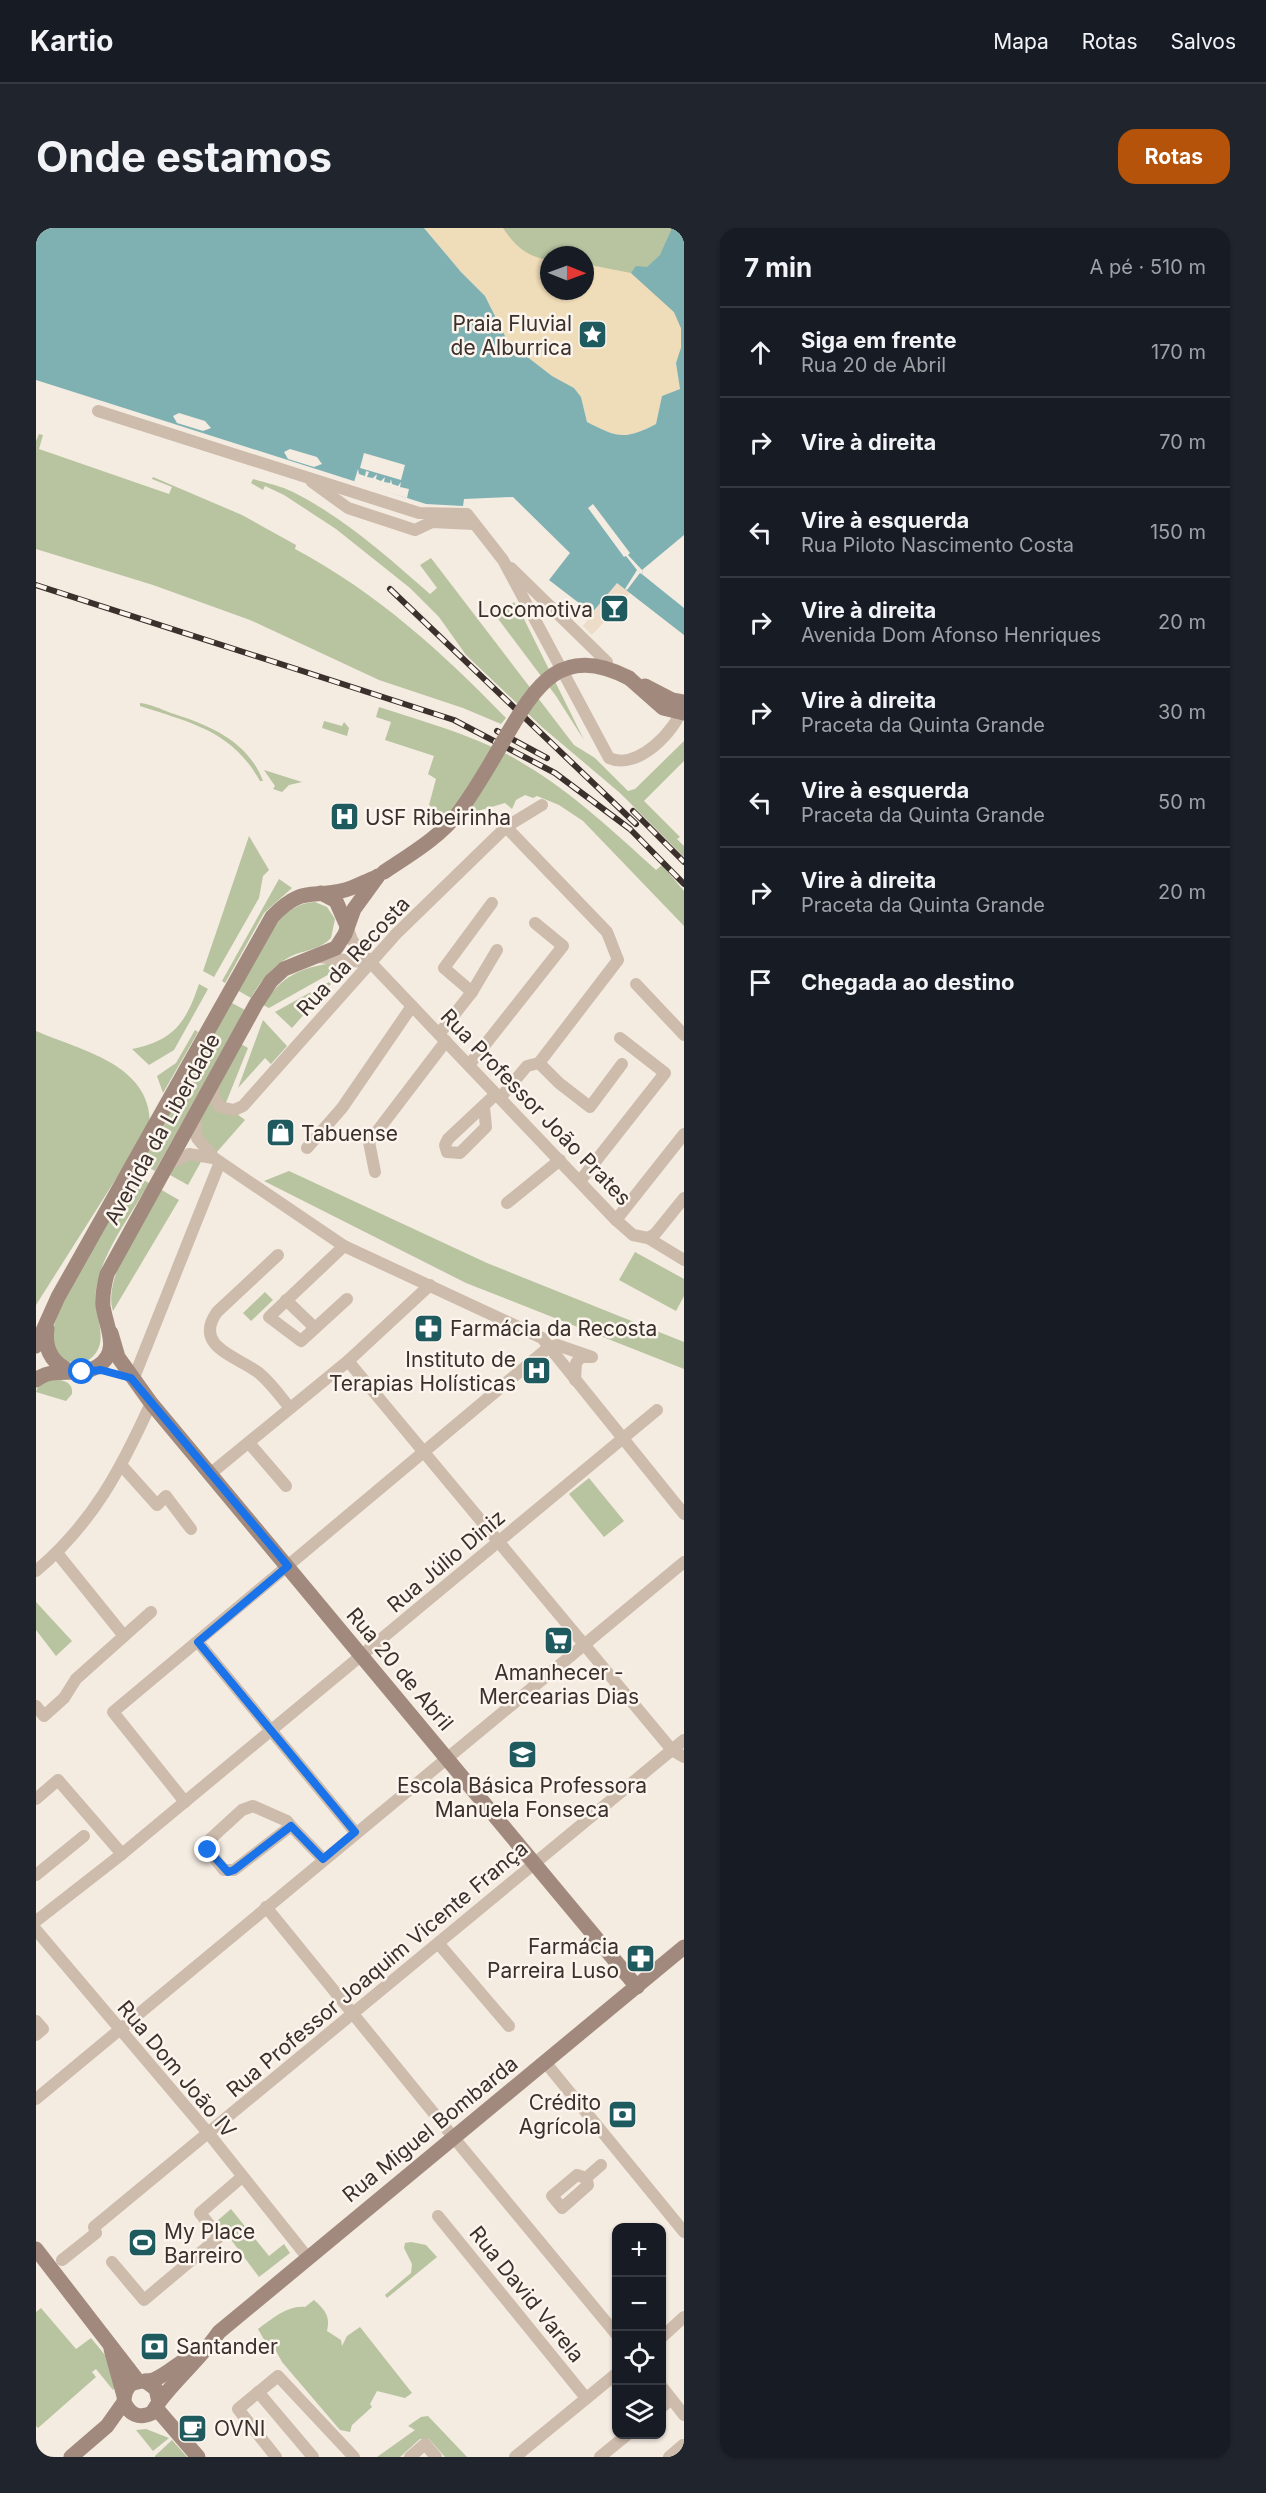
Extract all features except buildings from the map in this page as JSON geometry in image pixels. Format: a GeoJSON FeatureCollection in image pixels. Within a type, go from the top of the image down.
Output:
{"type":"FeatureCollection","features":[{"type":"Feature","properties":{"kind":"street"},"geometry":{"type":"LineString","coordinates":[[98,411],[419,513],[467,514],[503,560],[607,662]]}},
{"type":"Feature","properties":{"kind":"street"},"geometry":{"type":"LineString","coordinates":[[304,476],[348,508],[415,530],[432,522],[474,524]]}},
{"type":"Feature","properties":{"kind":"street"},"geometry":{"type":"LineString","coordinates":[[503,560],[609,759],[623,762],[651,749],[673,728],[683,708]]}},
{"type":"Feature","properties":{"kind":"street","name":"Avenida da Liberdade"},"geometry":{"type":"LineString","coordinates":[[36,1346],[49,1317],[272,917],[288,902],[304,893],[347,890],[381,874],[423,847],[459,812],[539,685],[558,672],[583,665],[602,668],[629,678],[663,708],[683,708]]}},
{"type":"Feature","properties":{"kind":"street","name":"Rua da Recosta"},"geometry":{"type":"LineString","coordinates":[[215,1078],[213,1096],[217,1105],[229,1111],[243,1106],[371,963],[506,827],[542,804]]}},
{"type":"Feature","properties":{"kind":"street"},"geometry":{"type":"LineString","coordinates":[[484,1107],[527,1066],[539,1063],[618,960],[607,932],[533,852],[506,827]]}},
{"type":"Feature","properties":{"kind":"street","name":"Avenida da Liberdade"},"geometry":{"type":"LineString","coordinates":[[90,1371],[104,1362],[109,1354],[111,1333],[103,1307],[107,1274],[195,1113],[271,981],[293,964],[336,948],[354,909],[381,874]]}},
{"type":"Feature","properties":{"kind":"street"},"geometry":{"type":"LineString","coordinates":[[318,892],[336,901],[346,917],[347,926]]}},
{"type":"Feature","properties":{"kind":"street"},"geometry":{"type":"LineString","coordinates":[[472,992],[444,968],[492,903]]}},
{"type":"Feature","properties":{"kind":"street"},"geometry":{"type":"LineString","coordinates":[[469,1065],[563,946],[535,923]]}},
{"type":"Feature","properties":{"kind":"street","name":"Rua Professor João Prates"},"geometry":{"type":"LineString","coordinates":[[347,926],[352,940],[371,963],[616,1220],[633,1234],[648,1238],[684,1260]]}},
{"type":"Feature","properties":{"kind":"street"},"geometry":{"type":"LineString","coordinates":[[375,1172],[369,1142],[442,1038],[497,950]]}},
{"type":"Feature","properties":{"kind":"street"},"geometry":{"type":"LineString","coordinates":[[316,957],[371,963]]}},
{"type":"Feature","properties":{"kind":"street"},"geometry":{"type":"LineString","coordinates":[[636,984],[684,1035]]}},
{"type":"Feature","properties":{"kind":"street"},"geometry":{"type":"LineString","coordinates":[[307,1148],[342,1108],[412,1006]]}},
{"type":"Feature","properties":{"kind":"street"},"geometry":{"type":"LineString","coordinates":[[580,1181],[665,1073],[620,1038]]}},
{"type":"Feature","properties":{"kind":"street"},"geometry":{"type":"LineString","coordinates":[[539,1063],[559,1083],[590,1107],[622,1064]]}},
{"type":"Feature","properties":{"kind":"street"},"geometry":{"type":"LineString","coordinates":[[195,1113],[197,1138],[217,1160],[344,1246],[542,1338],[684,1514]]}},
{"type":"Feature","properties":{"kind":"street"},"geometry":{"type":"LineString","coordinates":[[616,1220],[684,1134]]}},
{"type":"Feature","properties":{"kind":"street"},"geometry":{"type":"LineString","coordinates":[[165,1167],[189,1154],[217,1160]]}},
{"type":"Feature","properties":{"kind":"street"},"geometry":{"type":"LineString","coordinates":[[36,1380],[51,1374],[70,1371],[113,1372],[132,1379],[217,1160]]}},
{"type":"Feature","properties":{"kind":"street"},"geometry":{"type":"LineString","coordinates":[[507,1203],[560,1160]]}},
{"type":"Feature","properties":{"kind":"street"},"geometry":{"type":"LineString","coordinates":[[648,1238],[656,1234],[684,1198]]}},
{"type":"Feature","properties":{"kind":"street"},"geometry":{"type":"LineString","coordinates":[[344,1246],[270,1317],[301,1341],[347,1299]]}},
{"type":"Feature","properties":{"kind":"street"},"geometry":{"type":"LineString","coordinates":[[278,1255],[216,1312],[212,1318],[210,1334],[216,1347],[267,1380],[290,1408]]}},
{"type":"Feature","properties":{"kind":"street"},"geometry":{"type":"LineString","coordinates":[[210,1474],[348,1361],[430,1285]]}},
{"type":"Feature","properties":{"kind":"street"},"geometry":{"type":"LineString","coordinates":[[286,1300],[315,1328]]}},
{"type":"Feature","properties":{"kind":"street","name":"Avenida da Liberdade"},"geometry":{"type":"LineString","coordinates":[[49,1317],[46,1338],[50,1354],[56,1364],[70,1371]]}},
{"type":"Feature","properties":{"kind":"street","name":"Rua 20 de Abril"},"geometry":{"type":"LineString","coordinates":[[111,1333],[118,1357],[151,1403],[636,1987]]}},
{"type":"Feature","properties":{"kind":"street"},"geometry":{"type":"LineString","coordinates":[[185,1802],[113,1712],[423,1450],[549,1347],[558,1345],[592,1357],[581,1357],[576,1363],[575,1380]]}},
{"type":"Feature","properties":{"kind":"street"},"geometry":{"type":"LineString","coordinates":[[348,1361],[672,1750],[684,1757]]}},
{"type":"Feature","properties":{"kind":"street"},"geometry":{"type":"LineString","coordinates":[[36,1571],[57,1553],[88,1516],[123,1466],[151,1403]]}},
{"type":"Feature","properties":{"kind":"street","name":"Rua Júlio Diniz"},"geometry":{"type":"LineString","coordinates":[[36,1921],[122,1854],[270,1730],[363,1656],[657,1410]]}},
{"type":"Feature","properties":{"kind":"street"},"geometry":{"type":"LineString","coordinates":[[249,1443],[286,1486]]}},
{"type":"Feature","properties":{"kind":"street"},"geometry":{"type":"LineString","coordinates":[[123,1466],[158,1505],[166,1496],[191,1529]]}},
{"type":"Feature","properties":{"kind":"street"},"geometry":{"type":"LineString","coordinates":[[57,1553],[124,1636]]}},
{"type":"Feature","properties":{"kind":"street"},"geometry":{"type":"LineString","coordinates":[[36,2099],[355,1832],[684,1562]]}},
{"type":"Feature","properties":{"kind":"street"},"geometry":{"type":"LineString","coordinates":[[36,1706],[44,1716],[64,1698],[76,1679],[151,1612]]}},
{"type":"Feature","properties":{"kind":"street"},"geometry":{"type":"LineString","coordinates":[[198,1642],[355,1832]]}},
{"type":"Feature","properties":{"kind":"street","name":"Rua Professor Joaquim Vicente França"},"geometry":{"type":"LineString","coordinates":[[62,2260],[96,2233],[94,2227],[684,1740]]}},
{"type":"Feature","properties":{"kind":"street"},"geometry":{"type":"LineString","coordinates":[[36,1799],[58,1780],[122,1854]]}},
{"type":"Feature","properties":{"kind":"street"},"geometry":{"type":"LineString","coordinates":[[291,1826],[234,1870],[224,1870],[208,1850],[206,1843],[247,1806],[253,1806],[291,1826],[323,1859]]}},
{"type":"Feature","properties":{"kind":"street"},"geometry":{"type":"LineString","coordinates":[[36,1875],[84,1836]]}},
{"type":"Feature","properties":{"kind":"street"},"geometry":{"type":"LineString","coordinates":[[266,1907],[614,2331]]}},
{"type":"Feature","properties":{"kind":"street","name":"Rua Dom João IV"},"geometry":{"type":"LineString","coordinates":[[36,1930],[209,2134],[308,2258]]}},
{"type":"Feature","properties":{"kind":"street"},"geometry":{"type":"LineString","coordinates":[[438,1943],[509,2026]]}},
{"type":"Feature","properties":{"kind":"street","name":"Rua Miguel Bombarda"},"geometry":{"type":"LineString","coordinates":[[71,2457],[107,2426],[171,2384],[208,2348],[219,2332],[684,1947]]}},
{"type":"Feature","properties":{"kind":"street"},"geometry":{"type":"LineString","coordinates":[[36,2021],[43,2030],[36,2035]]}},
{"type":"Feature","properties":{"kind":"street"},"geometry":{"type":"LineString","coordinates":[[545,2062],[684,2232]]}},
{"type":"Feature","properties":{"kind":"street"},"geometry":{"type":"LineString","coordinates":[[586,2178],[601,2165]]}},
{"type":"Feature","properties":{"kind":"street"},"geometry":{"type":"LineString","coordinates":[[112,2262],[144,2300],[219,2237],[200,2213],[242,2177]]}},
{"type":"Feature","properties":{"kind":"street","name":"Rua David Varela"},"geometry":{"type":"LineString","coordinates":[[438,2216],[586,2398]]}},
{"type":"Feature","properties":{"kind":"street"},"geometry":{"type":"LineString","coordinates":[[36,2249],[141,2381],[156,2389],[140,2406]]}},
{"type":"Feature","properties":{"kind":"street"},"geometry":{"type":"LineString","coordinates":[[666,2333],[684,2317]]}},
{"type":"Feature","properties":{"kind":"street"},"geometry":{"type":"LineString","coordinates":[[108,2340],[140,2406],[154,2424],[171,2429],[198,2457]]}},
{"type":"Feature","properties":{"kind":"street","name":"Rua Miguel Bombarda"},"geometry":{"type":"LineString","coordinates":[[140,2406],[132,2384],[154,2380],[188,2355],[208,2348]]}},
{"type":"Feature","properties":{"kind":"street"},"geometry":{"type":"LineString","coordinates":[[276,2457],[238,2409],[278,2376],[354,2457]]}},
{"type":"Feature","properties":{"kind":"street"},"geometry":{"type":"LineString","coordinates":[[515,2457],[612,2377]]}},
{"type":"Feature","properties":{"kind":"street"},"geometry":{"type":"LineString","coordinates":[[258,2392],[313,2457]]}},
{"type":"Feature","properties":{"kind":"street"},"geometry":{"type":"LineString","coordinates":[[666,2403],[684,2415]]}},
{"type":"Feature","properties":{"kind":"street"},"geometry":{"type":"LineString","coordinates":[[600,2457],[622,2439]]}},
{"type":"Feature","properties":{"kind":"street"},"geometry":{"type":"LineString","coordinates":[[410,2457],[425,2444],[436,2457]]}},
{"type":"Feature","properties":{"kind":"street"},"geometry":{"type":"LineString","coordinates":[[669,2457],[683,2445]]}},
{"type":"Feature","properties":{"kind":"green space"},"geometry":{"type":"Polygon","coordinates":[[[460,228],[684,228],[684,360],[589,331],[550,300],[594,300],[594,246],[540,246],[540,292],[460,228]]]}},
{"type":"Feature","properties":{"kind":"green space"},"geometry":{"type":"Polygon","coordinates":[[[39,434],[43,435],[39,449],[169,494],[172,487],[152,479],[153,477],[242,515],[296,545],[295,549],[353,584],[407,625],[506,718],[501,724],[463,708],[379,680],[250,620],[153,585],[36,549],[36,441],[39,434]]]}},
{"type":"Feature","properties":{"kind":"green space"},"geometry":{"type":"Polygon","coordinates":[[[253,479],[288,490],[330,513],[430,594],[437,588],[420,565],[431,558],[574,745],[595,758],[628,791],[635,789],[684,741],[684,761],[644,801],[680,837],[677,839],[684,846],[684,857],[620,793],[542,727],[466,655],[439,617],[410,588],[336,529],[284,495],[265,486],[263,490],[251,483],[253,479]]]}},
{"type":"Feature","properties":{"kind":"green space"},"geometry":{"type":"Polygon","coordinates":[[[514,602],[584,740],[556,696],[496,616],[514,602]]]}},
{"type":"Feature","properties":{"kind":"green space"},"geometry":{"type":"Polygon","coordinates":[[[140,703],[199,723],[226,736],[248,755],[263,781],[260,781],[237,751],[209,731],[140,706],[140,703]]]}},
{"type":"Feature","properties":{"kind":"green space"},"geometry":{"type":"Polygon","coordinates":[[[379,707],[453,731],[490,746],[524,764],[559,787],[656,870],[662,865],[684,891],[684,926],[583,821],[559,805],[537,796],[533,798],[525,795],[516,800],[512,809],[505,803],[447,820],[429,805],[436,779],[428,774],[434,756],[385,740],[391,722],[376,717],[379,707]]]}},
{"type":"Feature","properties":{"kind":"green space"},"geometry":{"type":"Polygon","coordinates":[[[324,721],[342,726],[344,722],[349,728],[347,736],[322,728],[324,721]]]}},
{"type":"Feature","properties":{"kind":"green space"},"geometry":{"type":"Polygon","coordinates":[[[264,770],[302,782],[289,785],[282,792],[273,789],[275,786],[264,770]]]}},
{"type":"Feature","properties":{"kind":"green space"},"geometry":{"type":"Polygon","coordinates":[[[249,836],[269,870],[263,876],[259,898],[214,977],[203,971],[249,836]]]}},
{"type":"Feature","properties":{"kind":"green space"},"geometry":{"type":"Polygon","coordinates":[[[279,879],[292,888],[264,913],[225,983],[222,981],[279,879]]]}},
{"type":"Feature","properties":{"kind":"green space"},"geometry":{"type":"Polygon","coordinates":[[[315,902],[327,907],[335,919],[331,938],[276,966],[259,984],[251,998],[237,990],[267,935],[277,922],[288,912],[301,905],[315,902]]]}},
{"type":"Feature","properties":{"kind":"green space"},"geometry":{"type":"Polygon","coordinates":[[[349,963],[269,1008],[263,1005],[277,987],[293,975],[312,967],[349,963]]]}},
{"type":"Feature","properties":{"kind":"green space"},"geometry":{"type":"Polygon","coordinates":[[[329,982],[331,984],[292,1028],[275,1012],[329,982]]]}},
{"type":"Feature","properties":{"kind":"green space"},"geometry":{"type":"Polygon","coordinates":[[[199,984],[208,989],[174,1050],[149,1065],[132,1049],[158,1041],[176,1028],[189,1009],[199,984]]]}},
{"type":"Feature","properties":{"kind":"green space"},"geometry":{"type":"Polygon","coordinates":[[[230,1002],[245,1010],[155,1171],[141,1163],[230,1002]]]}},
{"type":"Feature","properties":{"kind":"green space"},"geometry":{"type":"Polygon","coordinates":[[[263,1020],[287,1046],[271,1064],[265,1058],[238,1088],[263,1020]]]}},
{"type":"Feature","properties":{"kind":"green space"},"geometry":{"type":"Polygon","coordinates":[[[195,1030],[198,1032],[163,1093],[157,1076],[176,1063],[195,1030]]]}},
{"type":"Feature","properties":{"kind":"green space"},"geometry":{"type":"Polygon","coordinates":[[[36,1031],[93,1053],[126,1074],[139,1087],[147,1104],[150,1125],[36,1305],[36,1031]]]}},
{"type":"Feature","properties":{"kind":"green space"},"geometry":{"type":"Polygon","coordinates":[[[241,1044],[248,1048],[225,1105],[221,1103],[217,1088],[241,1044]]]}},
{"type":"Feature","properties":{"kind":"green space"},"geometry":{"type":"Polygon","coordinates":[[[209,1102],[245,1120],[216,1153],[203,1141],[200,1118],[209,1102]]]}},
{"type":"Feature","properties":{"kind":"green space"},"geometry":{"type":"Polygon","coordinates":[[[184,1160],[202,1160],[188,1185],[170,1175],[175,1165],[184,1160]]]}},
{"type":"Feature","properties":{"kind":"green space"},"geometry":{"type":"Polygon","coordinates":[[[289,1171],[487,1263],[684,1342],[684,1369],[466,1283],[264,1181],[289,1171]]]}},
{"type":"Feature","properties":{"kind":"green space"},"geometry":{"type":"Polygon","coordinates":[[[134,1175],[149,1183],[110,1249],[99,1277],[96,1300],[101,1338],[99,1346],[95,1354],[87,1361],[67,1362],[59,1355],[52,1340],[61,1306],[134,1175]]]}},
{"type":"Feature","properties":{"kind":"green space"},"geometry":{"type":"Polygon","coordinates":[[[160,1189],[179,1200],[113,1311],[111,1297],[113,1282],[119,1266],[135,1232],[160,1189]]]}},
{"type":"Feature","properties":{"kind":"green space"},"geometry":{"type":"Polygon","coordinates":[[[635,1252],[684,1279],[684,1296],[676,1311],[619,1280],[635,1252]]]}},
{"type":"Feature","properties":{"kind":"green space"},"geometry":{"type":"Polygon","coordinates":[[[265,1292],[273,1300],[251,1321],[243,1313],[265,1292]]]}},
{"type":"Feature","properties":{"kind":"green space"},"geometry":{"type":"Polygon","coordinates":[[[56,1379],[66,1382],[71,1387],[72,1394],[66,1401],[36,1392],[39,1384],[56,1379]]]}},
{"type":"Feature","properties":{"kind":"green space"},"geometry":{"type":"Polygon","coordinates":[[[589,1478],[624,1521],[604,1537],[569,1494],[589,1478]]]}},
{"type":"Feature","properties":{"kind":"green space"},"geometry":{"type":"Polygon","coordinates":[[[36,1602],[72,1641],[56,1656],[36,1630],[36,1602]]]}},
{"type":"Feature","properties":{"kind":"green space"},"geometry":{"type":"Polygon","coordinates":[[[231,2209],[269,2256],[284,2244],[290,2253],[259,2277],[217,2221],[231,2209]]]}},
{"type":"Feature","properties":{"kind":"green space"},"geometry":{"type":"Polygon","coordinates":[[[405,2243],[426,2245],[437,2257],[387,2298],[385,2295],[411,2273],[412,2264],[404,2248],[405,2243]]]}},
{"type":"Feature","properties":{"kind":"green space"},"geometry":{"type":"Polygon","coordinates":[[[314,2300],[326,2313],[327,2331],[341,2340],[342,2346],[347,2336],[360,2327],[412,2393],[405,2398],[377,2391],[370,2404],[372,2407],[352,2425],[350,2432],[340,2430],[282,2362],[275,2349],[266,2343],[258,2329],[280,2314],[292,2308],[305,2307],[314,2300]]]}},
{"type":"Feature","properties":{"kind":"green space"},"geometry":{"type":"Polygon","coordinates":[[[41,2308],[76,2349],[91,2338],[124,2378],[113,2390],[96,2369],[92,2372],[96,2377],[38,2428],[36,2426],[36,2312],[41,2308]]]}},
{"type":"Feature","properties":{"kind":"green space"},"geometry":{"type":"Polygon","coordinates":[[[428,2416],[467,2457],[445,2457],[429,2439],[420,2439],[400,2457],[377,2457],[415,2430],[408,2426],[421,2417],[428,2416]]]}},
{"type":"Feature","properties":{"kind":"green space"},"geometry":{"type":"Polygon","coordinates":[[[146,2429],[169,2438],[153,2451],[136,2430],[146,2429]]]}},
{"type":"Feature","properties":{"kind":"green space"},"geometry":{"type":"Polygon","coordinates":[[[172,2440],[187,2457],[155,2457],[155,2456],[172,2440]]]}},
{"type":"Feature","properties":{"kind":"sand","name":"Praia Fluvial de Alburrica"},"geometry":{"type":"Polygon","coordinates":[[[424,228],[503,228],[522,250],[540,259],[540,300],[594,300],[594,266],[631,273],[674,312],[681,328],[681,348],[676,363],[680,389],[662,396],[656,424],[636,433],[614,434],[587,422],[581,397],[574,388],[552,376],[508,342],[485,296],[461,272],[424,228]]]}},
{"type":"Feature","properties":{"kind":"shaded area"},"geometry":{"type":"Polygon","coordinates":[[[617,582],[630,593],[592,635],[583,626],[617,582]]]}},
{"type":"Feature","properties":{"kind":"water"},"geometry":{"type":"Polygon","coordinates":[[[36,228],[424,228],[461,272],[485,296],[508,342],[552,376],[574,388],[581,397],[587,422],[614,434],[629,435],[656,424],[662,396],[680,389],[676,363],[681,348],[681,328],[674,312],[631,273],[636,266],[647,267],[660,255],[672,228],[684,228],[684,535],[642,570],[643,575],[684,608],[684,635],[617,583],[592,613],[549,580],[570,553],[513,497],[464,499],[463,506],[426,504],[36,380],[36,228]]]}},
{"type":"Feature","properties":{"kind":"pier"},"geometry":{"type":"Polygon","coordinates":[[[179,413],[205,421],[211,428],[203,431],[177,423],[173,416],[179,413]]]}},
{"type":"Feature","properties":{"kind":"pier"},"geometry":{"type":"Polygon","coordinates":[[[290,449],[317,457],[322,464],[314,467],[288,459],[284,452],[290,449]]]}},
{"type":"Feature","properties":{"kind":"pier"},"geometry":{"type":"Polygon","coordinates":[[[364,453],[405,465],[401,480],[360,468],[364,453]]]}},
{"type":"Feature","properties":{"kind":"pier"},"geometry":{"type":"Polygon","coordinates":[[[358,469],[359,474],[365,476],[366,471],[369,472],[367,477],[373,478],[377,474],[376,479],[381,481],[385,477],[384,482],[390,483],[391,479],[392,484],[398,486],[401,482],[400,487],[409,489],[407,498],[354,482],[358,469]]]}},
{"type":"Feature","properties":{"kind":"pier"},"geometry":{"type":"Polygon","coordinates":[[[593,504],[630,553],[628,555],[642,570],[643,575],[640,573],[627,590],[625,589],[637,570],[626,556],[624,557],[588,508],[593,504]]]}},
{"type":"Feature","properties":{"kind":"railway"},"geometry":{"type":"LineString","coordinates":[[36,585],[454,720],[555,773],[630,829],[684,884]]}},
{"type":"Feature","properties":{"kind":"railway"},"geometry":{"type":"LineString","coordinates":[[390,589],[636,824]]}},
{"type":"Feature","properties":{"kind":"railway"},"geometry":{"type":"LineString","coordinates":[[497,731],[547,758]]}},
{"type":"Feature","properties":{"kind":"railway"},"geometry":{"type":"LineString","coordinates":[[633,811],[684,862]]}},
{"type":"Feature","properties":{"kind":"place","name":"Praia Fluvial de Alburrica"},"geometry":{"type":"Point","coordinates":[593,335]}},
{"type":"Feature","properties":{"kind":"place","name":"Locomotiva"},"geometry":{"type":"Point","coordinates":[614,609]}},
{"type":"Feature","properties":{"kind":"place","name":"USF Ribeirinha"},"geometry":{"type":"Point","coordinates":[344,817]}},
{"type":"Feature","properties":{"kind":"place","name":"Tabuense"},"geometry":{"type":"Point","coordinates":[280,1133]}},
{"type":"Feature","properties":{"kind":"place","name":"Farmácia da Recosta"},"geometry":{"type":"Point","coordinates":[429,1328]}},
{"type":"Feature","properties":{"kind":"place","name":"Instituto de Terapias Holísticas"},"geometry":{"type":"Point","coordinates":[537,1371]}},
{"type":"Feature","properties":{"kind":"place","name":"Amanhecer - Mercearias Dias"},"geometry":{"type":"Point","coordinates":[559,1641]}},
{"type":"Feature","properties":{"kind":"place","name":"Escola Básica Professora Manuela Fonseca"},"geometry":{"type":"Point","coordinates":[522,1754]}},
{"type":"Feature","properties":{"kind":"place","name":"Farmácia Parreira Luso"},"geometry":{"type":"Point","coordinates":[640,1958]}},
{"type":"Feature","properties":{"kind":"place","name":"Crédito Agrícola"},"geometry":{"type":"Point","coordinates":[622,2114]}},
{"type":"Feature","properties":{"kind":"place","name":"My Place Barreiro"},"geometry":{"type":"Point","coordinates":[143,2243]}},
{"type":"Feature","properties":{"kind":"place","name":"Santander"},"geometry":{"type":"Point","coordinates":[155,2346]}},
{"type":"Feature","properties":{"kind":"place","name":"OVNI"},"geometry":{"type":"Point","coordinates":[193,2428]}},
{"type":"Feature","properties":{"kind":"route"},"geometry":{"type":"LineString","coordinates":[[82,1372],[101,1370],[131,1378],[288,1566],[198,1642],[355,1832],[323,1859],[291,1826],[234,1870],[228,1872],[208,1850]]}}]}
